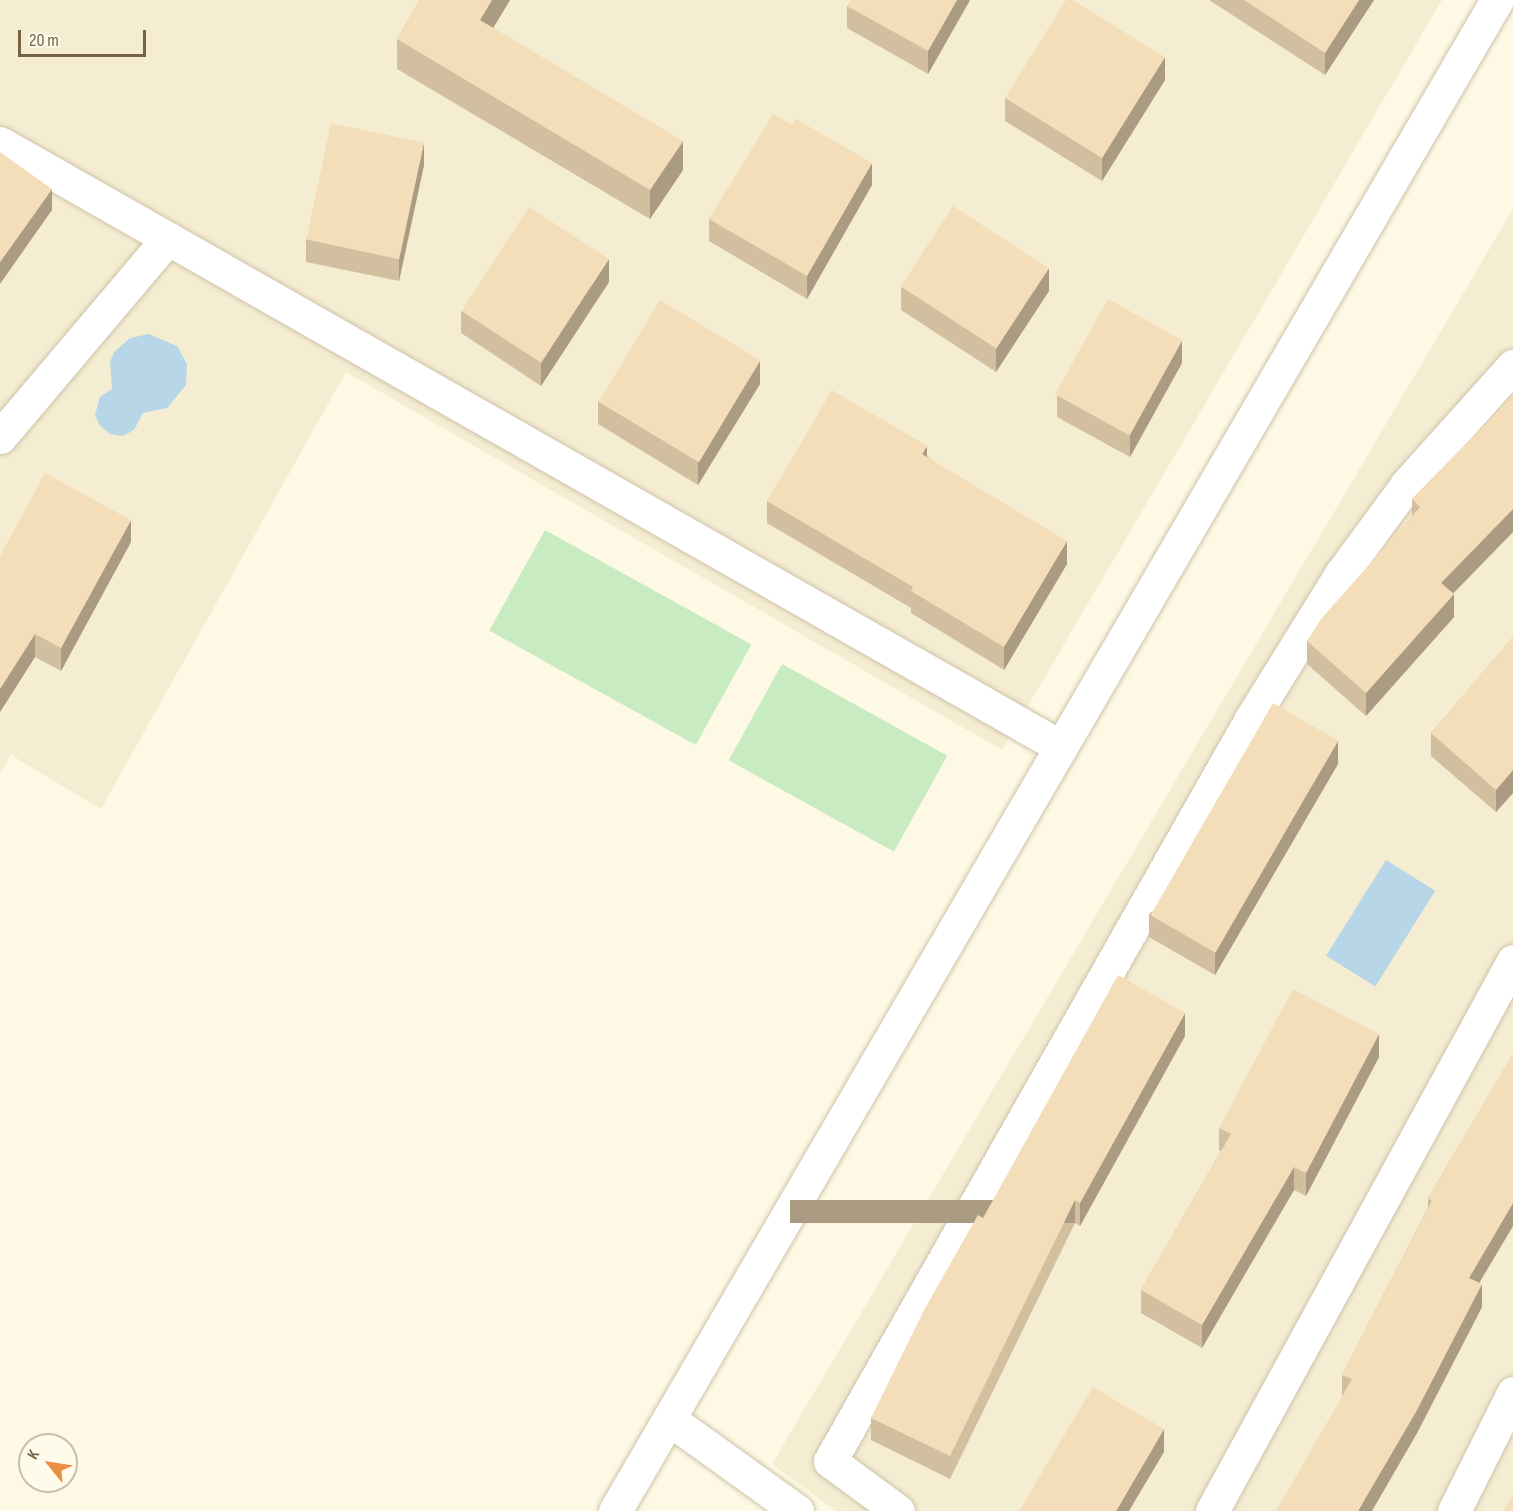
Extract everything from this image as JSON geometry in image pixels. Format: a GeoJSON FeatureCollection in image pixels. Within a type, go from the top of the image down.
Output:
{"type":"FeatureCollection","features":[{"type":"Feature","properties":{"kind":"street"},"geometry":{"type":"LineString","coordinates":[[615,1511],[1497,0]]}},
{"type":"Feature","properties":{"kind":"street"},"geometry":{"type":"LineString","coordinates":[[0,143],[1061,747]]}},
{"type":"Feature","properties":{"kind":"street"},"geometry":{"type":"LineString","coordinates":[[0,438],[168,238]]}},
{"type":"Feature","properties":{"kind":"street"},"geometry":{"type":"LineString","coordinates":[[898,1511],[830,1461],[1245,730],[1341,574],[1407,484],[1513,366]]}},
{"type":"Feature","properties":{"kind":"street"},"geometry":{"type":"LineString","coordinates":[[1212,1511],[1513,961]]}},
{"type":"Feature","properties":{"kind":"street"},"geometry":{"type":"LineString","coordinates":[[1454,1511],[1513,1393]]}},
{"type":"Feature","properties":{"kind":"street"},"geometry":{"type":"LineString","coordinates":[[669,1419],[797,1511]]}},
{"type":"Feature","properties":{"kind":"shaded area"},"geometry":{"type":"Polygon","coordinates":[[[0,0],[1442,0],[1002,750],[346,372],[101,809],[11,755],[0,773],[0,0]]]}},
{"type":"Feature","properties":{"kind":"shaded area"},"geometry":{"type":"Polygon","coordinates":[[[1513,209],[1513,1511],[836,1511],[772,1464],[1513,209]]]}},
{"type":"Feature","properties":{"kind":"green space"},"geometry":{"type":"Polygon","coordinates":[[[545,530],[751,644],[696,745],[489,631],[545,530]]]}},
{"type":"Feature","properties":{"kind":"green space"},"geometry":{"type":"Polygon","coordinates":[[[782,664],[947,756],[894,852],[729,760],[782,664]]]}},
{"type":"Feature","properties":{"kind":"water"},"geometry":{"type":"Polygon","coordinates":[[[149,334],[177,346],[187,364],[186,385],[167,408],[143,413],[134,430],[123,436],[110,434],[100,426],[95,415],[100,397],[112,389],[110,362],[114,352],[130,338],[149,334]]]}},
{"type":"Feature","properties":{"kind":"water"},"geometry":{"type":"Polygon","coordinates":[[[1386,860],[1435,891],[1375,987],[1326,956],[1386,860]]]}},
{"type":"Feature","properties":{"kind":"building"},"geometry":{"type":"Polygon","coordinates":[[[420,0],[492,0],[480,20],[683,141],[650,190],[397,39],[420,0]]]}},
{"type":"Feature","properties":{"kind":"building"},"geometry":{"type":"Polygon","coordinates":[[[851,0],[957,0],[928,51],[847,6],[851,0]]]}},
{"type":"Feature","properties":{"kind":"building"},"geometry":{"type":"Polygon","coordinates":[[[1066,0],[1072,0],[1165,57],[1102,158],[1005,98],[1066,0]]]}},
{"type":"Feature","properties":{"kind":"building"},"geometry":{"type":"Polygon","coordinates":[[[1244,0],[1359,0],[1325,53],[1244,0]]]}},
{"type":"Feature","properties":{"kind":"building"},"geometry":{"type":"Polygon","coordinates":[[[773,114],[792,125],[796,119],[872,163],[807,276],[709,219],[773,114]]]}},
{"type":"Feature","properties":{"kind":"building"},"geometry":{"type":"Polygon","coordinates":[[[331,123],[424,143],[399,259],[306,239],[331,123]]]}},
{"type":"Feature","properties":{"kind":"building"},"geometry":{"type":"Polygon","coordinates":[[[0,152],[52,189],[0,262],[0,152]]]}},
{"type":"Feature","properties":{"kind":"building"},"geometry":{"type":"Polygon","coordinates":[[[953,206],[1049,268],[996,349],[901,287],[953,206]]]}},
{"type":"Feature","properties":{"kind":"building"},"geometry":{"type":"Polygon","coordinates":[[[529,207],[609,259],[541,363],[461,311],[529,207]]]}},
{"type":"Feature","properties":{"kind":"building"},"geometry":{"type":"Polygon","coordinates":[[[1108,299],[1182,340],[1129,436],[1055,394],[1108,299]]]}},
{"type":"Feature","properties":{"kind":"building"},"geometry":{"type":"Polygon","coordinates":[[[660,300],[760,360],[699,462],[599,402],[660,300]]]}},
{"type":"Feature","properties":{"kind":"building"},"geometry":{"type":"Polygon","coordinates":[[[832,390],[927,446],[922,454],[1067,541],[1004,647],[911,591],[913,587],[767,501],[832,390]]]}},
{"type":"Feature","properties":{"kind":"building"},"geometry":{"type":"Polygon","coordinates":[[[1513,396],[1513,509],[1441,583],[1454,594],[1366,693],[1307,641],[1321,619],[1420,507],[1412,499],[1513,396]]]}},
{"type":"Feature","properties":{"kind":"building"},"geometry":{"type":"Polygon","coordinates":[[[45,473],[131,520],[61,648],[35,634],[0,689],[0,556],[45,473]]]}},
{"type":"Feature","properties":{"kind":"building"},"geometry":{"type":"Polygon","coordinates":[[[1513,637],[1513,770],[1496,790],[1431,733],[1513,637]]]}},
{"type":"Feature","properties":{"kind":"building"},"geometry":{"type":"Polygon","coordinates":[[[1273,703],[1338,740],[1215,953],[1150,915],[1273,703]]]}},
{"type":"Feature","properties":{"kind":"building"},"geometry":{"type":"Polygon","coordinates":[[[1118,975],[1185,1013],[1080,1203],[1075,1200],[950,1456],[871,1418],[924,1310],[978,1215],[983,1218],[1118,975]]]}},
{"type":"Feature","properties":{"kind":"building"},"geometry":{"type":"Polygon","coordinates":[[[1293,989],[1379,1034],[1306,1173],[1294,1167],[1202,1325],[1141,1290],[1231,1134],[1219,1128],[1293,989]]]}},
{"type":"Feature","properties":{"kind":"building"},"geometry":{"type":"Polygon","coordinates":[[[1513,1054],[1513,1203],[1469,1278],[1482,1284],[1416,1412],[1358,1511],[1276,1511],[1352,1379],[1342,1375],[1432,1201],[1428,1198],[1513,1054]]]}},
{"type":"Feature","properties":{"kind":"building"},"geometry":{"type":"Polygon","coordinates":[[[1093,1387],[1164,1429],[1116,1511],[1019,1511],[1093,1387]]]}},
{"type":"Feature","properties":{"kind":"building"},"geometry":{"type":"Polygon","coordinates":[[[1513,1494],[1513,1511],[1504,1511],[1504,1510],[1513,1494]]]}}]}
